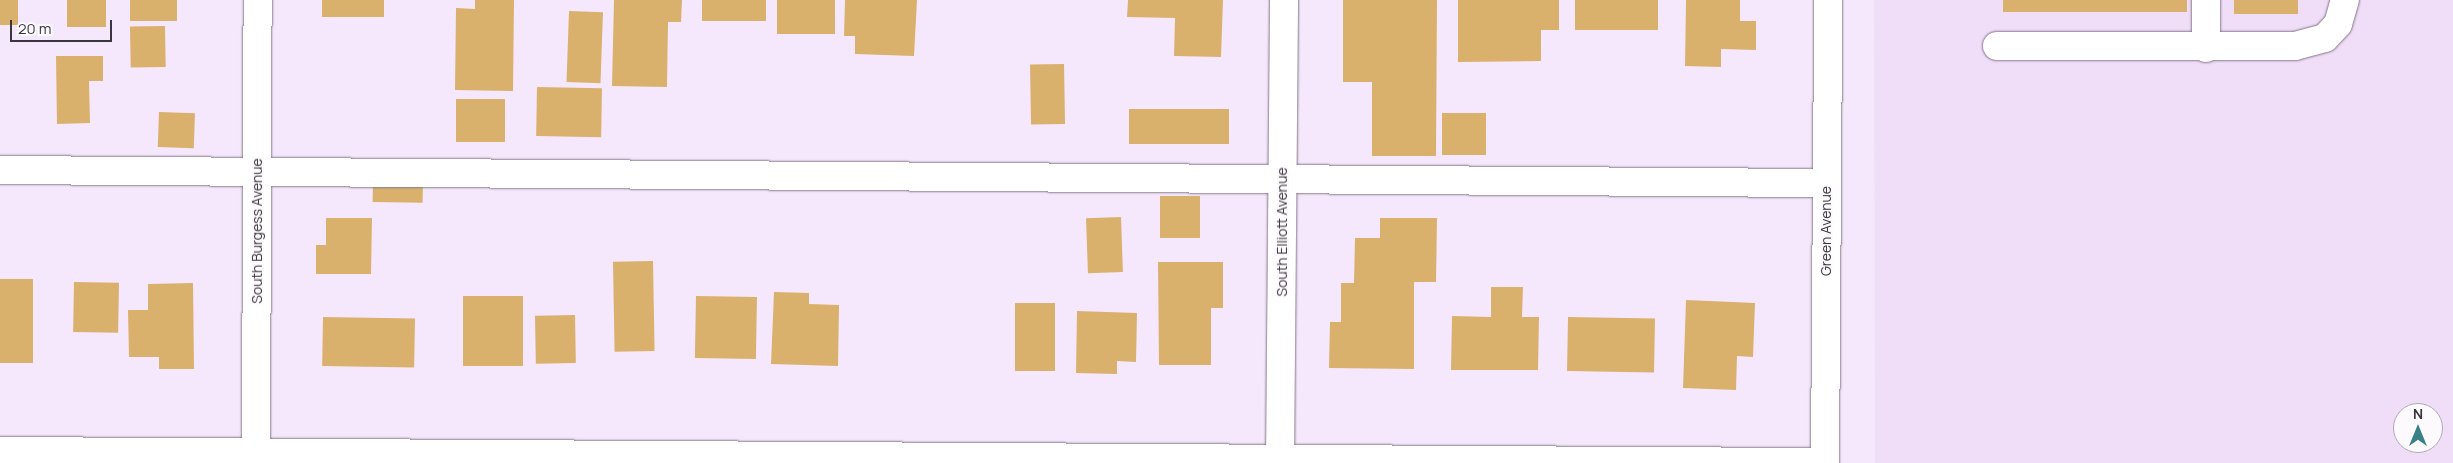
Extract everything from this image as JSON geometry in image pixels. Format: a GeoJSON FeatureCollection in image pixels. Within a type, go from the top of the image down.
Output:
{"type":"FeatureCollection","features":[{"type":"Feature","properties":{"kind":"street","name":"South Burgess Avenue"},"geometry":{"type":"LineString","coordinates":[[256,457],[258,0]]}},
{"type":"Feature","properties":{"kind":"street","name":"South Elliott Avenue"},"geometry":{"type":"LineString","coordinates":[[1280,462],[1284,0]]}},
{"type":"Feature","properties":{"kind":"street","name":"Green Avenue"},"geometry":{"type":"LineString","coordinates":[[1826,463],[1828,0]]}},
{"type":"Feature","properties":{"kind":"street"},"geometry":{"type":"LineString","coordinates":[[2206,0],[2206,48]]}},
{"type":"Feature","properties":{"kind":"street"},"geometry":{"type":"LineString","coordinates":[[1997,46],[2206,48],[2295,46],[2325,38],[2338,24],[2345,0]]}},
{"type":"Feature","properties":{"kind":"street"},"geometry":{"type":"LineString","coordinates":[[0,170],[1826,183]]}},
{"type":"Feature","properties":{"kind":"street"},"geometry":{"type":"LineString","coordinates":[[0,451],[256,457],[1826,463]]}},
{"type":"Feature","properties":{"kind":"shaded area"},"geometry":{"type":"Polygon","coordinates":[[[1874,0],[2453,0],[2453,463],[1875,463],[1874,0]]]}},
{"type":"Feature","properties":{"kind":"building"},"geometry":{"type":"Polygon","coordinates":[[[0,0],[18,0],[18,25],[0,25],[0,0]]]}},
{"type":"Feature","properties":{"kind":"building"},"geometry":{"type":"Polygon","coordinates":[[[67,0],[106,0],[106,27],[67,27],[67,0]]]}},
{"type":"Feature","properties":{"kind":"building"},"geometry":{"type":"Polygon","coordinates":[[[130,0],[177,0],[177,21],[130,21],[130,0]]]}},
{"type":"Feature","properties":{"kind":"building"},"geometry":{"type":"Polygon","coordinates":[[[322,0],[384,0],[384,17],[322,17],[322,0]]]}},
{"type":"Feature","properties":{"kind":"building"},"geometry":{"type":"Polygon","coordinates":[[[475,0],[514,0],[513,91],[455,90],[456,8],[475,9],[475,0]]]}},
{"type":"Feature","properties":{"kind":"building"},"geometry":{"type":"Polygon","coordinates":[[[614,0],[682,0],[681,22],[668,22],[667,87],[612,86],[614,0]]]}},
{"type":"Feature","properties":{"kind":"building"},"geometry":{"type":"Polygon","coordinates":[[[702,0],[766,0],[766,21],[702,21],[702,0]]]}},
{"type":"Feature","properties":{"kind":"building"},"geometry":{"type":"Polygon","coordinates":[[[777,0],[835,0],[835,34],[777,34],[777,0]]]}},
{"type":"Feature","properties":{"kind":"building"},"geometry":{"type":"Polygon","coordinates":[[[845,0],[917,0],[914,56],[855,54],[855,36],[844,36],[845,0]]]}},
{"type":"Feature","properties":{"kind":"building"},"geometry":{"type":"Polygon","coordinates":[[[1128,0],[1223,0],[1221,57],[1174,56],[1175,18],[1127,17],[1128,0]]]}},
{"type":"Feature","properties":{"kind":"building"},"geometry":{"type":"Polygon","coordinates":[[[1343,0],[1437,0],[1436,156],[1372,156],[1372,82],[1343,82],[1343,0]]]}},
{"type":"Feature","properties":{"kind":"building"},"geometry":{"type":"Polygon","coordinates":[[[1458,0],[1559,0],[1559,30],[1541,30],[1541,61],[1458,62],[1458,0]]]}},
{"type":"Feature","properties":{"kind":"building"},"geometry":{"type":"Polygon","coordinates":[[[1575,0],[1658,0],[1658,30],[1575,30],[1575,0]]]}},
{"type":"Feature","properties":{"kind":"building"},"geometry":{"type":"Polygon","coordinates":[[[1686,0],[1740,0],[1740,21],[1756,21],[1756,50],[1721,49],[1721,67],[1685,66],[1686,0]]]}},
{"type":"Feature","properties":{"kind":"building"},"geometry":{"type":"Polygon","coordinates":[[[2003,0],[2187,0],[2187,12],[2003,12],[2003,0]]]}},
{"type":"Feature","properties":{"kind":"building"},"geometry":{"type":"Polygon","coordinates":[[[2234,0],[2298,0],[2298,14],[2234,14],[2234,0]]]}},
{"type":"Feature","properties":{"kind":"building"},"geometry":{"type":"Polygon","coordinates":[[[569,11],[603,12],[601,83],[567,82],[569,11]]]}},
{"type":"Feature","properties":{"kind":"building"},"geometry":{"type":"Polygon","coordinates":[[[165,26],[166,67],[131,68],[130,27],[165,26]]]}},
{"type":"Feature","properties":{"kind":"building"},"geometry":{"type":"Polygon","coordinates":[[[56,56],[103,56],[103,81],[89,81],[90,123],[57,124],[56,56]]]}},
{"type":"Feature","properties":{"kind":"building"},"geometry":{"type":"Polygon","coordinates":[[[1064,64],[1065,124],[1031,125],[1030,65],[1064,64]]]}},
{"type":"Feature","properties":{"kind":"building"},"geometry":{"type":"Polygon","coordinates":[[[537,87],[602,88],[601,137],[536,136],[537,87]]]}},
{"type":"Feature","properties":{"kind":"building"},"geometry":{"type":"Polygon","coordinates":[[[456,99],[505,99],[505,142],[456,142],[456,99]]]}},
{"type":"Feature","properties":{"kind":"building"},"geometry":{"type":"Polygon","coordinates":[[[1129,109],[1229,109],[1229,144],[1129,144],[1129,109]]]}},
{"type":"Feature","properties":{"kind":"building"},"geometry":{"type":"Polygon","coordinates":[[[159,112],[195,113],[194,148],[158,147],[159,112]]]}},
{"type":"Feature","properties":{"kind":"building"},"geometry":{"type":"Polygon","coordinates":[[[1442,113],[1486,113],[1486,155],[1442,155],[1442,113]]]}},
{"type":"Feature","properties":{"kind":"building"},"geometry":{"type":"Polygon","coordinates":[[[373,179],[423,180],[423,203],[373,202],[373,179]]]}},
{"type":"Feature","properties":{"kind":"building"},"geometry":{"type":"Polygon","coordinates":[[[1160,196],[1200,196],[1200,238],[1160,238],[1160,196]]]}},
{"type":"Feature","properties":{"kind":"building"},"geometry":{"type":"Polygon","coordinates":[[[1121,217],[1123,272],[1088,273],[1086,218],[1121,217]]]}},
{"type":"Feature","properties":{"kind":"building"},"geometry":{"type":"Polygon","coordinates":[[[326,218],[372,218],[371,274],[316,274],[316,245],[326,245],[326,218]]]}},
{"type":"Feature","properties":{"kind":"building"},"geometry":{"type":"Polygon","coordinates":[[[1380,218],[1437,218],[1436,282],[1414,282],[1414,369],[1329,368],[1330,322],[1341,322],[1341,283],[1354,283],[1355,238],[1380,238],[1380,218]]]}},
{"type":"Feature","properties":{"kind":"building"},"geometry":{"type":"Polygon","coordinates":[[[653,261],[655,351],[615,352],[613,262],[653,261]]]}},
{"type":"Feature","properties":{"kind":"building"},"geometry":{"type":"Polygon","coordinates":[[[1158,262],[1223,262],[1223,308],[1211,308],[1211,365],[1159,365],[1158,262]]]}},
{"type":"Feature","properties":{"kind":"building"},"geometry":{"type":"Polygon","coordinates":[[[0,279],[33,279],[33,363],[0,363],[0,279]]]}},
{"type":"Feature","properties":{"kind":"building"},"geometry":{"type":"Polygon","coordinates":[[[74,282],[119,283],[118,333],[73,332],[74,282]]]}},
{"type":"Feature","properties":{"kind":"building"},"geometry":{"type":"Polygon","coordinates":[[[193,283],[194,369],[159,369],[159,357],[129,357],[128,310],[148,310],[148,284],[193,283]]]}},
{"type":"Feature","properties":{"kind":"building"},"geometry":{"type":"Polygon","coordinates":[[[1491,287],[1523,287],[1522,317],[1539,317],[1538,370],[1451,370],[1452,316],[1491,317],[1491,287]]]}},
{"type":"Feature","properties":{"kind":"building"},"geometry":{"type":"Polygon","coordinates":[[[774,292],[809,293],[809,304],[839,305],[838,366],[771,364],[774,292]]]}},
{"type":"Feature","properties":{"kind":"building"},"geometry":{"type":"Polygon","coordinates":[[[463,296],[523,296],[523,366],[463,366],[463,296]]]}},
{"type":"Feature","properties":{"kind":"building"},"geometry":{"type":"Polygon","coordinates":[[[696,296],[757,297],[756,359],[695,358],[696,296]]]}},
{"type":"Feature","properties":{"kind":"building"},"geometry":{"type":"Polygon","coordinates":[[[1686,300],[1755,303],[1753,357],[1737,356],[1736,390],[1683,388],[1686,300]]]}},
{"type":"Feature","properties":{"kind":"building"},"geometry":{"type":"Polygon","coordinates":[[[1015,303],[1055,303],[1055,371],[1015,371],[1015,303]]]}},
{"type":"Feature","properties":{"kind":"building"},"geometry":{"type":"Polygon","coordinates":[[[1077,311],[1137,313],[1136,362],[1117,361],[1117,374],[1076,373],[1077,311]]]}},
{"type":"Feature","properties":{"kind":"building"},"geometry":{"type":"Polygon","coordinates":[[[575,315],[576,363],[536,364],[535,316],[575,315]]]}},
{"type":"Feature","properties":{"kind":"building"},"geometry":{"type":"Polygon","coordinates":[[[323,317],[415,319],[414,368],[322,366],[323,317]]]}},
{"type":"Feature","properties":{"kind":"building"},"geometry":{"type":"Polygon","coordinates":[[[1568,317],[1655,319],[1654,373],[1567,371],[1568,317]]]}}]}
